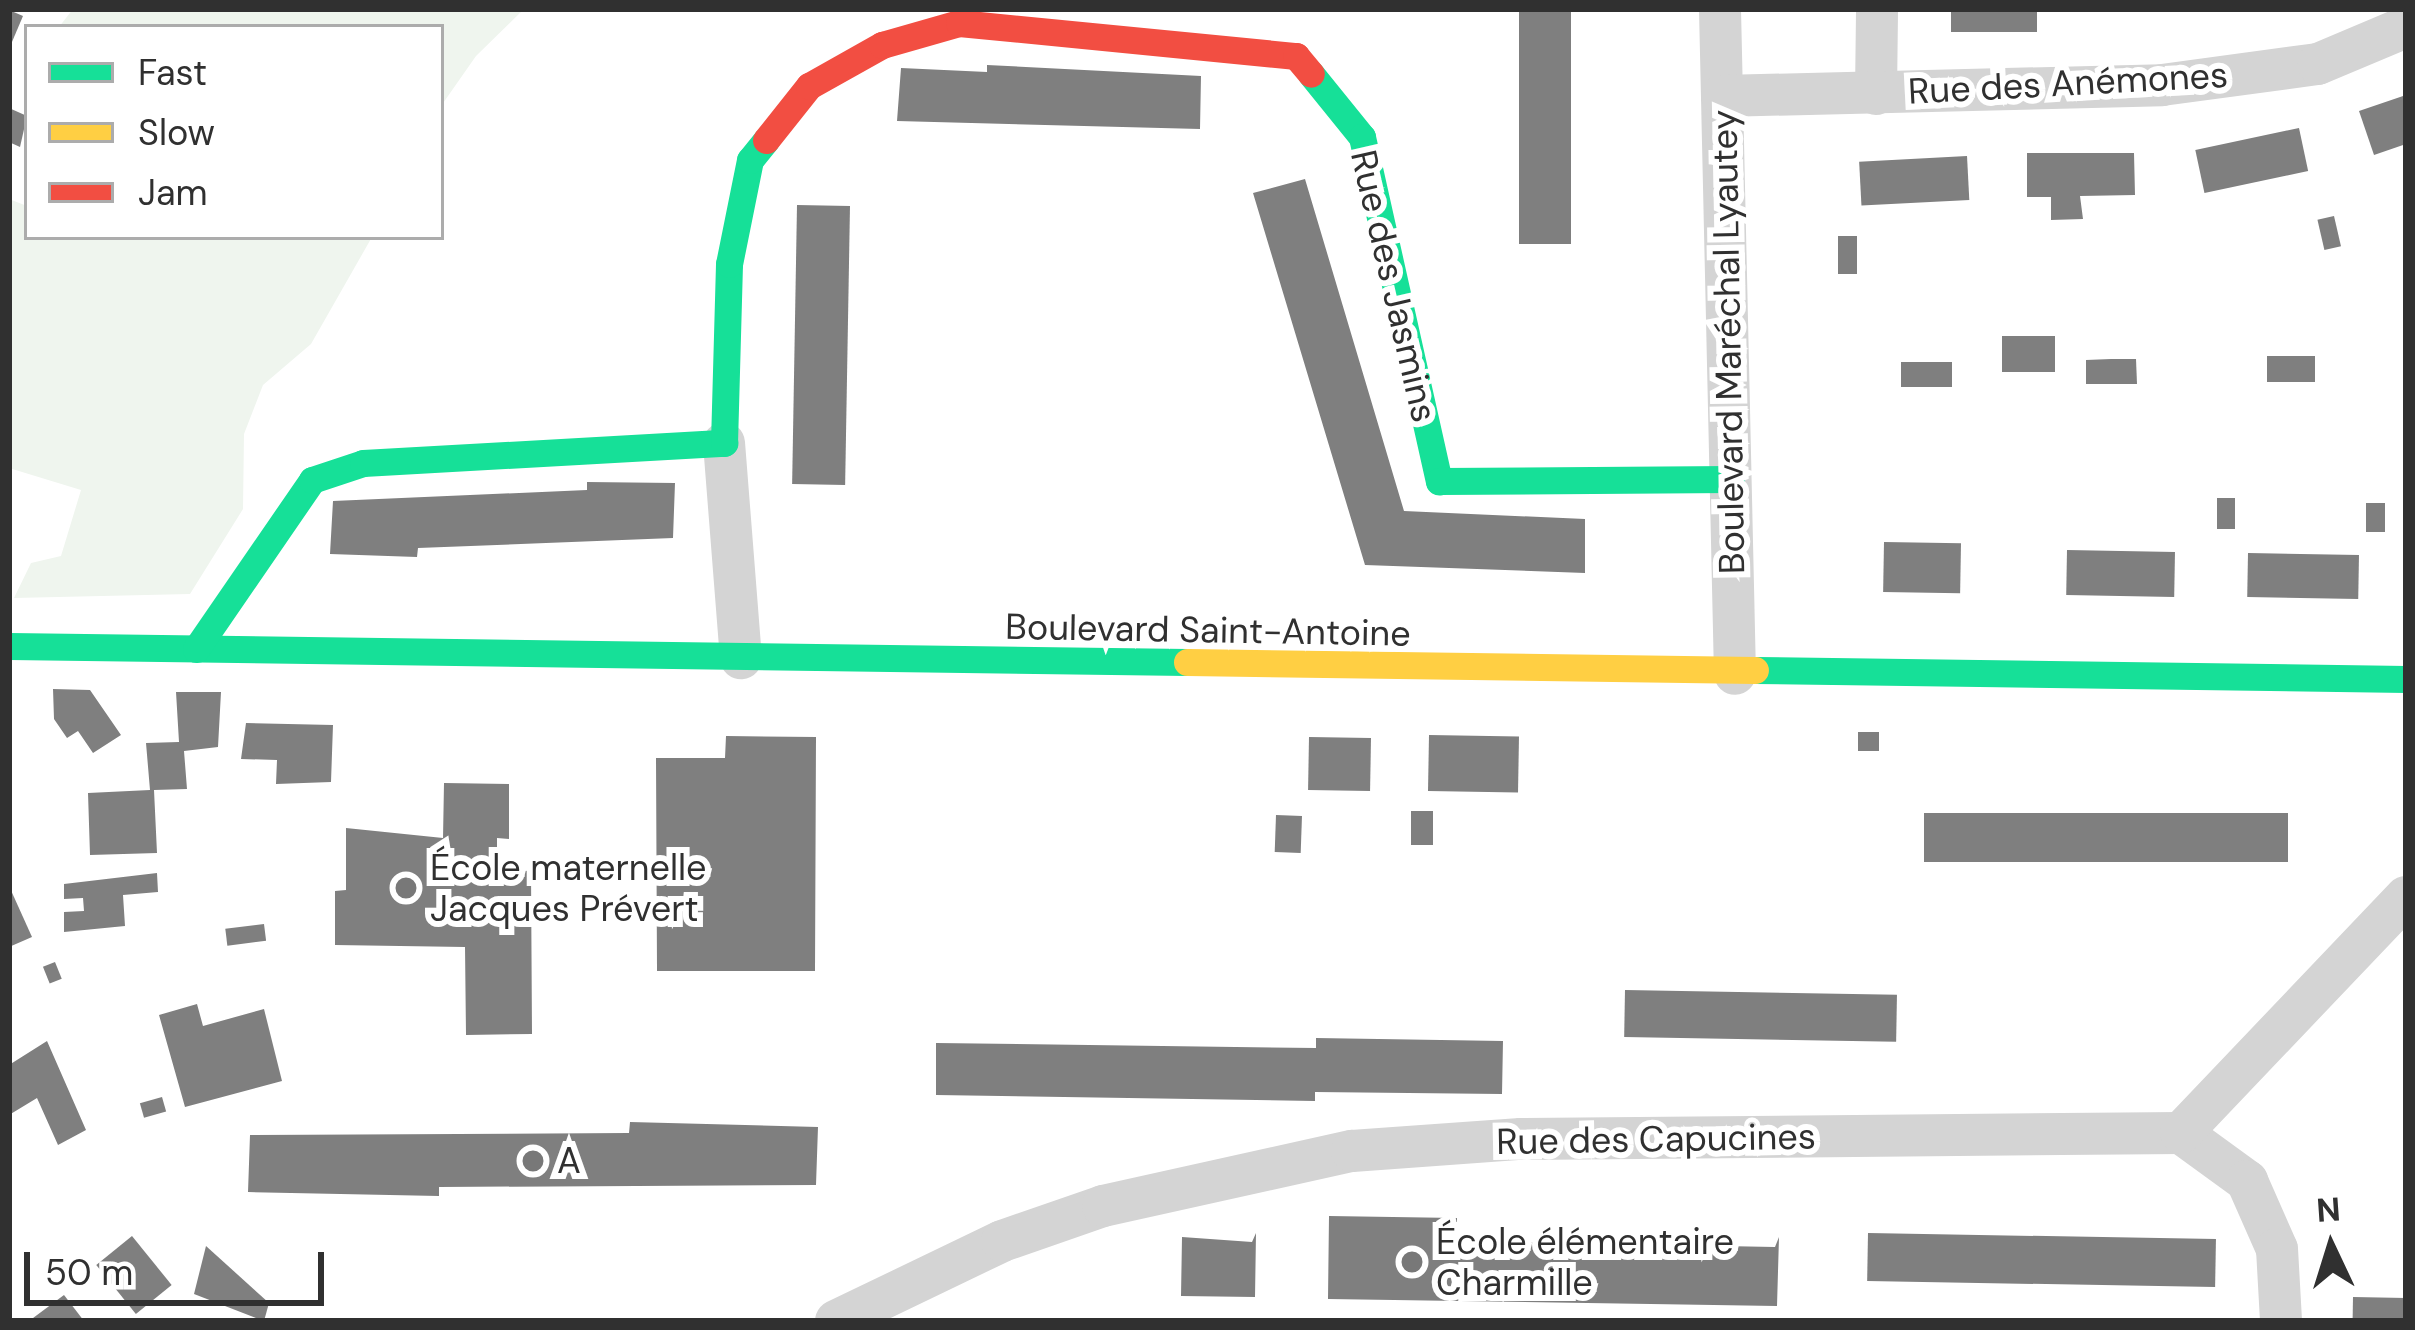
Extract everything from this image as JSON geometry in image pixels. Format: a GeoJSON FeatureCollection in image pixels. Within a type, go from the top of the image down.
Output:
{"type":"FeatureCollection","features":[{"type":"Feature","properties":{"kind":"street","name":"Boulevard Maréchal Lyautey"},"geometry":{"type":"LineString","coordinates":[[1720,9],[1735,674]]}},
{"type":"Feature","properties":{"kind":"street"},"geometry":{"type":"LineString","coordinates":[[1876,94],[1877,9]]}},
{"type":"Feature","properties":{"kind":"street","name":"Rue des Jasmins"},"geometry":{"type":"LineString","coordinates":[[741,658],[724,443],[729,264],[750,160],[809,86],[883,45],[959,23],[1296,56],[1362,137],[1439,481],[1731,479]]}},
{"type":"Feature","properties":{"kind":"street","name":"Rue des Anémones"},"geometry":{"type":"LineString","coordinates":[[1722,96],[2162,85],[2318,64],[2406,27]]}},
{"type":"Feature","properties":{"kind":"street"},"geometry":{"type":"LineString","coordinates":[[196,649],[312,480],[364,463],[724,443]]}},
{"type":"Feature","properties":{"kind":"street","name":"Boulevard Saint-Antoine"},"geometry":{"type":"LineString","coordinates":[[9,646],[1735,674],[2406,679]]}},
{"type":"Feature","properties":{"kind":"street"},"geometry":{"type":"LineString","coordinates":[[2281,1321],[2277,1249],[2248,1181],[2181,1132],[2406,897]]}},
{"type":"Feature","properties":{"kind":"street","name":"Rue des Capucines"},"geometry":{"type":"LineString","coordinates":[[836,1321],[1001,1241],[1103,1206],[1352,1151],[1520,1138],[2181,1132]]}},
{"type":"Feature","properties":{"kind":"shaded area"},"geometry":{"type":"Polygon","coordinates":[[[73,9],[524,9],[476,56],[444,102],[444,24],[61,24],[73,9]]]}},
{"type":"Feature","properties":{"kind":"shaded area"},"geometry":{"type":"Polygon","coordinates":[[[9,199],[24,205],[24,240],[370,240],[311,344],[263,385],[244,434],[243,509],[190,594],[14,598],[31,563],[61,556],[81,490],[9,468],[9,199]]]}},
{"type":"Feature","properties":{"kind":"building"},"geometry":{"type":"Polygon","coordinates":[[[1519,9],[1571,9],[1571,244],[1519,244],[1519,9]]]}},
{"type":"Feature","properties":{"kind":"building"},"geometry":{"type":"Polygon","coordinates":[[[1951,9],[2037,9],[2037,32],[1951,32],[1951,9]]]}},
{"type":"Feature","properties":{"kind":"building"},"geometry":{"type":"Polygon","coordinates":[[[9,10],[23,16],[9,49],[9,10]]]}},
{"type":"Feature","properties":{"kind":"building"},"geometry":{"type":"Polygon","coordinates":[[[987,65],[1201,76],[1200,129],[897,121],[901,68],[987,72],[987,65]]]}},
{"type":"Feature","properties":{"kind":"building"},"geometry":{"type":"Polygon","coordinates":[[[2406,95],[2406,144],[2374,155],[2359,111],[2406,95]]]}},
{"type":"Feature","properties":{"kind":"building"},"geometry":{"type":"Polygon","coordinates":[[[9,108],[24,115],[24,129],[20,147],[9,142],[9,108]]]}},
{"type":"Feature","properties":{"kind":"building"},"geometry":{"type":"Polygon","coordinates":[[[2299,128],[2308,171],[2204,193],[2195,150],[2299,128]]]}},
{"type":"Feature","properties":{"kind":"building"},"geometry":{"type":"Polygon","coordinates":[[[2027,153],[2134,153],[2135,195],[2080,196],[2083,219],[2051,220],[2051,197],[2027,197],[2027,153]]]}},
{"type":"Feature","properties":{"kind":"building"},"geometry":{"type":"Polygon","coordinates":[[[1967,156],[1969,200],[1861,206],[1859,162],[1967,156]]]}},
{"type":"Feature","properties":{"kind":"building"},"geometry":{"type":"Polygon","coordinates":[[[1305,179],[1404,511],[1585,519],[1585,573],[1365,565],[1253,193],[1305,179]]]}},
{"type":"Feature","properties":{"kind":"building"},"geometry":{"type":"Polygon","coordinates":[[[797,205],[850,206],[845,485],[792,484],[797,205]]]}},
{"type":"Feature","properties":{"kind":"building"},"geometry":{"type":"Polygon","coordinates":[[[2334,216],[2341,246],[2324,250],[2317,220],[2334,216]]]}},
{"type":"Feature","properties":{"kind":"building"},"geometry":{"type":"Polygon","coordinates":[[[1838,236],[1857,236],[1857,274],[1838,274],[1838,236]]]}},
{"type":"Feature","properties":{"kind":"building"},"geometry":{"type":"Polygon","coordinates":[[[2002,336],[2055,336],[2055,372],[2002,372],[2002,336]]]}},
{"type":"Feature","properties":{"kind":"building"},"geometry":{"type":"Polygon","coordinates":[[[2267,356],[2315,356],[2315,382],[2267,382],[2267,356]]]}},
{"type":"Feature","properties":{"kind":"building"},"geometry":{"type":"Polygon","coordinates":[[[2136,359],[2137,384],[2086,384],[2086,360],[2136,359]]]}},
{"type":"Feature","properties":{"kind":"building"},"geometry":{"type":"Polygon","coordinates":[[[1901,362],[1952,362],[1952,387],[1901,387],[1901,362]]]}},
{"type":"Feature","properties":{"kind":"building"},"geometry":{"type":"Polygon","coordinates":[[[587,482],[675,483],[673,538],[418,548],[417,557],[330,554],[333,501],[587,490],[587,482]]]}},
{"type":"Feature","properties":{"kind":"building"},"geometry":{"type":"Polygon","coordinates":[[[2217,498],[2235,498],[2235,529],[2217,529],[2217,498]]]}},
{"type":"Feature","properties":{"kind":"building"},"geometry":{"type":"Polygon","coordinates":[[[2366,503],[2385,503],[2385,532],[2366,532],[2366,503]]]}},
{"type":"Feature","properties":{"kind":"building"},"geometry":{"type":"Polygon","coordinates":[[[1884,542],[1961,543],[1960,593],[1883,592],[1884,542]]]}},
{"type":"Feature","properties":{"kind":"building"},"geometry":{"type":"Polygon","coordinates":[[[2067,550],[2175,552],[2174,597],[2066,595],[2067,550]]]}},
{"type":"Feature","properties":{"kind":"building"},"geometry":{"type":"Polygon","coordinates":[[[2248,553],[2359,555],[2358,599],[2247,597],[2248,553]]]}},
{"type":"Feature","properties":{"kind":"building"},"geometry":{"type":"Polygon","coordinates":[[[53,689],[90,690],[121,735],[93,753],[78,731],[67,738],[54,719],[53,689]]]}},
{"type":"Feature","properties":{"kind":"building"},"geometry":{"type":"Polygon","coordinates":[[[176,692],[221,692],[218,747],[184,751],[187,789],[154,790],[157,853],[90,855],[88,793],[150,790],[146,743],[179,742],[176,692]]]}},
{"type":"Feature","properties":{"kind":"building"},"geometry":{"type":"Polygon","coordinates":[[[246,723],[333,725],[331,782],[276,784],[277,760],[241,759],[246,723]]]}},
{"type":"Feature","properties":{"kind":"building"},"geometry":{"type":"Polygon","coordinates":[[[1858,732],[1879,732],[1879,751],[1858,751],[1858,732]]]}},
{"type":"Feature","properties":{"kind":"building"},"geometry":{"type":"Polygon","coordinates":[[[1429,735],[1519,737],[1518,793],[1428,791],[1429,735]]]}},
{"type":"Feature","properties":{"kind":"building"},"geometry":{"type":"Polygon","coordinates":[[[726,736],[816,737],[815,971],[657,971],[656,758],[725,758],[726,736]]]}},
{"type":"Feature","properties":{"kind":"building"},"geometry":{"type":"Polygon","coordinates":[[[1309,737],[1371,738],[1370,791],[1308,790],[1309,737]]]}},
{"type":"Feature","properties":{"kind":"building"},"geometry":{"type":"Polygon","coordinates":[[[444,783],[509,784],[509,839],[497,838],[497,870],[531,871],[532,1034],[466,1035],[465,947],[335,945],[335,891],[346,890],[346,828],[443,838],[444,783]]]}},
{"type":"Feature","properties":{"kind":"building"},"geometry":{"type":"Polygon","coordinates":[[[1411,811],[1433,811],[1433,845],[1411,845],[1411,811]]]}},
{"type":"Feature","properties":{"kind":"building"},"geometry":{"type":"Polygon","coordinates":[[[1924,813],[2288,813],[2288,862],[1924,862],[1924,813]]]}},
{"type":"Feature","properties":{"kind":"building"},"geometry":{"type":"Polygon","coordinates":[[[1276,815],[1302,816],[1301,853],[1275,852],[1276,815]]]}},
{"type":"Feature","properties":{"kind":"building"},"geometry":{"type":"Polygon","coordinates":[[[157,873],[158,892],[123,895],[125,926],[64,932],[64,912],[84,911],[83,898],[64,899],[64,884],[157,873]]]}},
{"type":"Feature","properties":{"kind":"building"},"geometry":{"type":"Polygon","coordinates":[[[9,886],[32,937],[9,947],[9,886]]]}},
{"type":"Feature","properties":{"kind":"building"},"geometry":{"type":"Polygon","coordinates":[[[264,924],[266,941],[227,946],[225,929],[264,924]]]}},
{"type":"Feature","properties":{"kind":"building"},"geometry":{"type":"Polygon","coordinates":[[[55,962],[62,979],[50,984],[43,967],[55,962]]]}},
{"type":"Feature","properties":{"kind":"building"},"geometry":{"type":"Polygon","coordinates":[[[1625,990],[1897,995],[1896,1042],[1624,1037],[1625,990]]]}},
{"type":"Feature","properties":{"kind":"building"},"geometry":{"type":"Polygon","coordinates":[[[197,1004],[203,1026],[264,1009],[282,1081],[185,1107],[159,1015],[197,1004]]]}},
{"type":"Feature","properties":{"kind":"building"},"geometry":{"type":"Polygon","coordinates":[[[1316,1038],[1503,1041],[1502,1094],[1315,1092],[1315,1101],[936,1095],[936,1043],[1316,1048],[1316,1038]]]}},
{"type":"Feature","properties":{"kind":"building"},"geometry":{"type":"Polygon","coordinates":[[[47,1041],[86,1130],[58,1145],[37,1098],[9,1115],[9,1065],[47,1041]]]}},
{"type":"Feature","properties":{"kind":"building"},"geometry":{"type":"Polygon","coordinates":[[[162,1097],[166,1111],[144,1118],[140,1103],[162,1097]]]}},
{"type":"Feature","properties":{"kind":"building","name":"A"},"geometry":{"type":"Polygon","coordinates":[[[630,1122],[818,1127],[816,1185],[439,1187],[439,1196],[248,1192],[250,1135],[629,1133],[630,1122]]]}},
{"type":"Feature","properties":{"kind":"building"},"geometry":{"type":"Polygon","coordinates":[[[1329,1216],[1457,1218],[1457,1241],[1775,1247],[1779,1237],[1777,1306],[1328,1299],[1329,1216]]]}},
{"type":"Feature","properties":{"kind":"building"},"geometry":{"type":"Polygon","coordinates":[[[1256,1233],[1255,1297],[1181,1296],[1182,1237],[1252,1242],[1256,1233]]]}},
{"type":"Feature","properties":{"kind":"building"},"geometry":{"type":"Polygon","coordinates":[[[1868,1233],[2216,1239],[2215,1287],[1867,1281],[1868,1233]]]}},
{"type":"Feature","properties":{"kind":"building"},"geometry":{"type":"Polygon","coordinates":[[[132,1236],[172,1285],[136,1314],[96,1265],[132,1236]]]}},
{"type":"Feature","properties":{"kind":"building"},"geometry":{"type":"Polygon","coordinates":[[[206,1246],[269,1303],[264,1321],[194,1294],[206,1246]]]}},
{"type":"Feature","properties":{"kind":"building"},"geometry":{"type":"Polygon","coordinates":[[[64,1295],[84,1321],[29,1321],[64,1295]]]}},
{"type":"Feature","properties":{"kind":"building"},"geometry":{"type":"Polygon","coordinates":[[[2353,1297],[2406,1298],[2406,1321],[2353,1321],[2353,1297]]]}},
{"type":"Feature","properties":{"kind":"traffic: fast"},"geometry":{"type":"LineString","coordinates":[[1311,74],[1362,137],[1439,481],[1731,479]]}},
{"type":"Feature","properties":{"kind":"traffic: fast"},"geometry":{"type":"LineString","coordinates":[[196,649],[312,480],[363,463],[724,443],[729,264],[750,160],[766,140]]}},
{"type":"Feature","properties":{"kind":"traffic: fast"},"geometry":{"type":"LineString","coordinates":[[9,646],[1187,662]]}},
{"type":"Feature","properties":{"kind":"traffic: fast"},"geometry":{"type":"LineString","coordinates":[[1755,670],[2406,679]]}},
{"type":"Feature","properties":{"kind":"traffic: slow"},"geometry":{"type":"LineString","coordinates":[[1187,662],[1755,670]]}},
{"type":"Feature","properties":{"kind":"traffic: jam"},"geometry":{"type":"LineString","coordinates":[[766,140],[809,86],[882,45],[959,23],[1296,56],[1311,74]]}},
{"type":"Feature","properties":{"kind":"place","name":"École maternelle Jacques Prévert"},"geometry":{"type":"Point","coordinates":[406,888]}},
{"type":"Feature","properties":{"kind":"place","name":"A"},"geometry":{"type":"Point","coordinates":[533,1161]}},
{"type":"Feature","properties":{"kind":"place","name":"École élémentaire Charmille"},"geometry":{"type":"Point","coordinates":[1412,1262]}}]}
